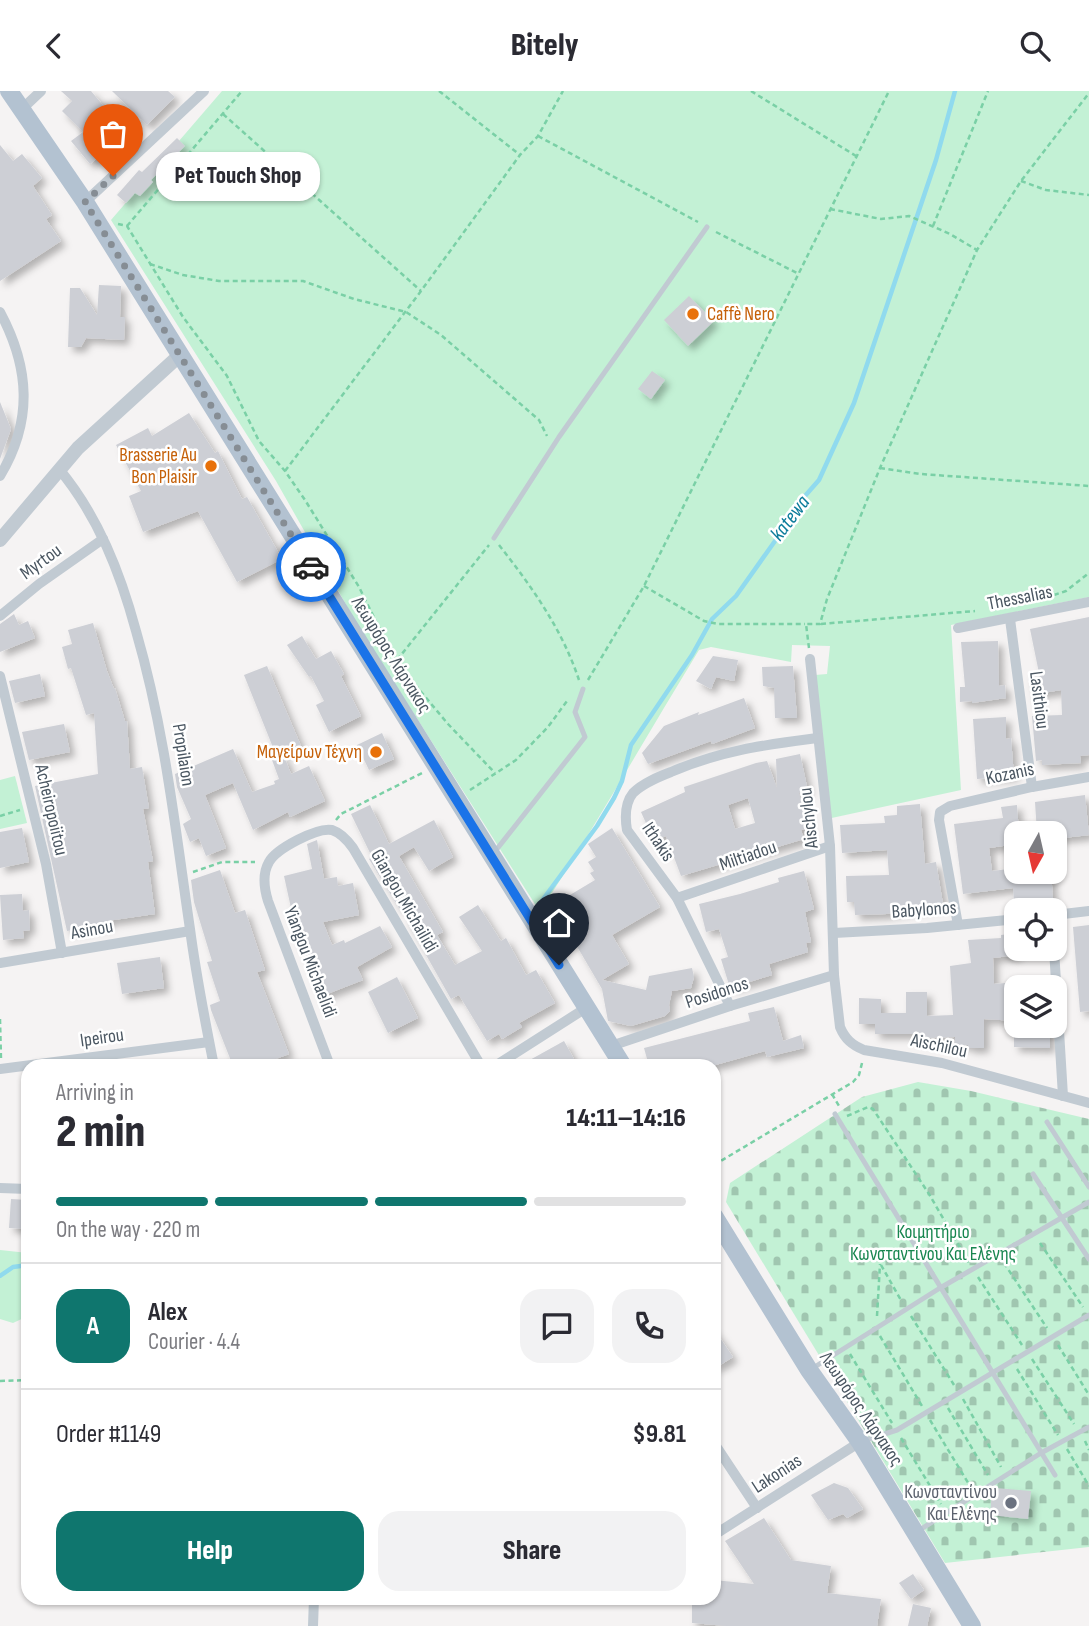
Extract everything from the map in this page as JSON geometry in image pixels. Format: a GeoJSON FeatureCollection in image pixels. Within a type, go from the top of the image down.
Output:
{"type":"FeatureCollection","features":[{"type":"Feature","properties":{"kind":"main road","name":"Λεωφόρος Λάρνακος"},"geometry":{"type":"LineString","coordinates":[[9,91],[85,202],[619,1059]]}},
{"type":"Feature","properties":{"kind":"main road","name":"Λεωφόρος Λάρνακος"},"geometry":{"type":"LineString","coordinates":[[721,1237],[860,1442],[972,1626]]}},
{"type":"Feature","properties":{"kind":"street"},"geometry":{"type":"LineString","coordinates":[[23,108],[41,91]]}},
{"type":"Feature","properties":{"kind":"street"},"geometry":{"type":"LineString","coordinates":[[85,202],[204,91]]}},
{"type":"Feature","properties":{"kind":"street"},"geometry":{"type":"LineString","coordinates":[[0,312],[20,357],[23,400],[18,441],[0,476]]}},
{"type":"Feature","properties":{"kind":"street"},"geometry":{"type":"LineString","coordinates":[[0,540],[59,468],[99,427],[180,355]]}},
{"type":"Feature","properties":{"kind":"street","name":"Propilaion"},"geometry":{"type":"LineString","coordinates":[[59,468],[80,494],[124,587],[159,720],[190,931],[213,1059]]}},
{"type":"Feature","properties":{"kind":"street","name":"Myrtou"},"geometry":{"type":"LineString","coordinates":[[0,616],[38,584],[103,539]]}},
{"type":"Feature","properties":{"kind":"street","name":"Thessalias"},"geometry":{"type":"LineString","coordinates":[[958,628],[1089,602]]}},
{"type":"Feature","properties":{"kind":"street","name":"Lasithiou"},"geometry":{"type":"LineString","coordinates":[[1010,619],[1032,787]]}},
{"type":"Feature","properties":{"kind":"street","name":"Aischylou"},"geometry":{"type":"LineString","coordinates":[[810,659],[830,846],[834,975]]}},
{"type":"Feature","properties":{"kind":"street","name":"Acheiropoiitou"},"geometry":{"type":"LineString","coordinates":[[0,675],[46,864],[62,953]]}},
{"type":"Feature","properties":{"kind":"street","name":"Ithakis"},"geometry":{"type":"LineString","coordinates":[[730,1006],[677,898],[627,829],[626,812],[633,794],[655,779],[711,755],[734,749],[818,738]]}},
{"type":"Feature","properties":{"kind":"street","name":"Kozanis"},"geometry":{"type":"LineString","coordinates":[[958,925],[939,820],[940,812],[950,806],[1089,776]]}},
{"type":"Feature","properties":{"kind":"street"},"geometry":{"type":"LineString","coordinates":[[267,866],[281,849],[314,832],[329,829]]}},
{"type":"Feature","properties":{"kind":"street","name":"Giangou Michailidi"},"geometry":{"type":"LineString","coordinates":[[329,829],[341,835],[353,848],[477,1059]]}},
{"type":"Feature","properties":{"kind":"street","name":"Miltiadou"},"geometry":{"type":"LineString","coordinates":[[677,898],[830,846]]}},
{"type":"Feature","properties":{"kind":"street","name":"Yiangou Michaelidi"},"geometry":{"type":"LineString","coordinates":[[267,866],[265,890],[268,901],[327,1059]]}},
{"type":"Feature","properties":{"kind":"street"},"geometry":{"type":"LineString","coordinates":[[1067,914],[1089,911]]}},
{"type":"Feature","properties":{"kind":"street","name":"Babylonos"},"geometry":{"type":"LineString","coordinates":[[834,933],[1004,920]]}},
{"type":"Feature","properties":{"kind":"street","name":"Asinou"},"geometry":{"type":"LineString","coordinates":[[0,963],[190,931]]}},
{"type":"Feature","properties":{"kind":"street"},"geometry":{"type":"LineString","coordinates":[[1055,961],[1063,1096]]}},
{"type":"Feature","properties":{"kind":"street"},"geometry":{"type":"LineString","coordinates":[[834,975],[840,1027],[849,1041],[864,1050]]}},
{"type":"Feature","properties":{"kind":"street","name":"Posidonos"},"geometry":{"type":"LineString","coordinates":[[611,1046],[834,975]]}},
{"type":"Feature","properties":{"kind":"street"},"geometry":{"type":"LineString","coordinates":[[506,1059],[586,1008]]}},
{"type":"Feature","properties":{"kind":"street","name":"Ipeirou"},"geometry":{"type":"LineString","coordinates":[[105,1059],[209,1042]]}},
{"type":"Feature","properties":{"kind":"street","name":"Aischilou"},"geometry":{"type":"LineString","coordinates":[[864,1050],[942,1063],[1089,1103]]}},
{"type":"Feature","properties":{"kind":"street","name":"Ipeirou"},"geometry":{"type":"LineString","coordinates":[[1,1069],[21,1067]]}},
{"type":"Feature","properties":{"kind":"street"},"geometry":{"type":"LineString","coordinates":[[0,1188],[21,1189]]}},
{"type":"Feature","properties":{"kind":"street","name":"Lakonias"},"geometry":{"type":"LineString","coordinates":[[721,1531],[860,1442]]}},
{"type":"Feature","properties":{"kind":"street"},"geometry":{"type":"LineString","coordinates":[[721,1454],[757,1508]]}},
{"type":"Feature","properties":{"kind":"street"},"geometry":{"type":"LineString","coordinates":[[313,1626],[314,1605]]}},
{"type":"Feature","properties":{"kind":"lane"},"geometry":{"type":"LineString","coordinates":[[494,538],[553,447],[707,227]]}},
{"type":"Feature","properties":{"kind":"lane"},"geometry":{"type":"LineString","coordinates":[[491,857],[585,737],[575,712],[583,689]]}},
{"type":"Feature","properties":{"kind":"lane"},"geometry":{"type":"LineString","coordinates":[[835,1114],[1055,1475]]}},
{"type":"Feature","properties":{"kind":"lane"},"geometry":{"type":"LineString","coordinates":[[1047,1122],[1089,1187]]}},
{"type":"Feature","properties":{"kind":"lane"},"geometry":{"type":"LineString","coordinates":[[1033,1174],[1089,1259]]}},
{"type":"Feature","properties":{"kind":"lane"},"geometry":{"type":"LineString","coordinates":[[809,1370],[940,1288],[1089,1202]]}},
{"type":"Feature","properties":{"kind":"lane"},"geometry":{"type":"LineString","coordinates":[[860,1442],[897,1430],[1089,1315]]}},
{"type":"Feature","properties":{"kind":"lane"},"geometry":{"type":"LineString","coordinates":[[916,1533],[1041,1453],[1089,1427]]}},
{"type":"Feature","properties":{"kind":"path"},"geometry":{"type":"LineString","coordinates":[[127,226],[242,91]]}},
{"type":"Feature","properties":{"kind":"path"},"geometry":{"type":"LineString","coordinates":[[439,91],[520,155]]}},
{"type":"Feature","properties":{"kind":"path"},"geometry":{"type":"LineString","coordinates":[[285,471],[406,312],[520,155],[537,136],[562,91]]}},
{"type":"Feature","properties":{"kind":"path"},"geometry":{"type":"LineString","coordinates":[[751,91],[856,156]]}},
{"type":"Feature","properties":{"kind":"path"},"geometry":{"type":"LineString","coordinates":[[467,792],[516,760],[548,727],[573,693],[583,689],[644,586],[797,272],[889,91]]}},
{"type":"Feature","properties":{"kind":"path"},"geometry":{"type":"LineString","coordinates":[[933,226],[988,91]]}},
{"type":"Feature","properties":{"kind":"path"},"geometry":{"type":"LineString","coordinates":[[820,624],[827,599],[880,468],[977,250],[1021,181],[1089,93]]}},
{"type":"Feature","properties":{"kind":"path"},"geometry":{"type":"LineString","coordinates":[[223,114],[421,291]]}},
{"type":"Feature","properties":{"kind":"path"},"geometry":{"type":"LineString","coordinates":[[537,136],[797,272]]}},
{"type":"Feature","properties":{"kind":"path"},"geometry":{"type":"LineString","coordinates":[[1021,181],[1046,190],[1089,195]]}},
{"type":"Feature","properties":{"kind":"path"},"geometry":{"type":"LineString","coordinates":[[830,209],[881,219],[909,216],[977,250]]}},
{"type":"Feature","properties":{"kind":"path"},"geometry":{"type":"LineString","coordinates":[[117,223],[127,226],[183,317],[227,376],[259,440],[285,471],[359,587],[396,662],[495,773]]}},
{"type":"Feature","properties":{"kind":"path"},"geometry":{"type":"LineString","coordinates":[[150,264],[183,275],[219,281],[303,281],[354,299],[406,312],[441,335],[539,420],[553,447]]}},
{"type":"Feature","properties":{"kind":"path"},"geometry":{"type":"LineString","coordinates":[[880,468],[921,474],[1089,486]]}},
{"type":"Feature","properties":{"kind":"path"},"geometry":{"type":"LineString","coordinates":[[396,662],[494,538],[537,594],[569,651],[583,689]]}},
{"type":"Feature","properties":{"kind":"path"},"geometry":{"type":"LineString","coordinates":[[1054,595],[1066,591],[1089,573]]}},
{"type":"Feature","properties":{"kind":"path"},"geometry":{"type":"LineString","coordinates":[[644,586],[704,621],[718,624],[820,624],[982,610]]}},
{"type":"Feature","properties":{"kind":"path"},"geometry":{"type":"LineString","coordinates":[[806,624],[810,659]]}},
{"type":"Feature","properties":{"kind":"path"},"geometry":{"type":"LineString","coordinates":[[329,829],[341,814],[425,771]]}},
{"type":"Feature","properties":{"kind":"path"},"geometry":{"type":"LineString","coordinates":[[0,816],[33,806]]}},
{"type":"Feature","properties":{"kind":"path"},"geometry":{"type":"LineString","coordinates":[[182,876],[222,862],[267,866]]}},
{"type":"Feature","properties":{"kind":"path"},"geometry":{"type":"LineString","coordinates":[[0,1019],[1,1069]]}},
{"type":"Feature","properties":{"kind":"path"},"geometry":{"type":"LineString","coordinates":[[721,1161],[853,1082],[859,1075],[864,1050]]}},
{"type":"Feature","properties":{"kind":"path"},"geometry":{"type":"LineString","coordinates":[[832,1094],[846,1116],[868,1107],[873,1108],[1089,1450]]}},
{"type":"Feature","properties":{"kind":"path"},"geometry":{"type":"LineString","coordinates":[[1034,1234],[1089,1315]]}},
{"type":"Feature","properties":{"kind":"path"},"geometry":{"type":"LineString","coordinates":[[998,1255],[1089,1395]]}},
{"type":"Feature","properties":{"kind":"path"},"geometry":{"type":"LineString","coordinates":[[975,1495],[876,1329],[880,1264],[1006,1476]]}},
{"type":"Feature","properties":{"kind":"path"},"geometry":{"type":"LineString","coordinates":[[1012,1360],[1089,1486]]}},
{"type":"Feature","properties":{"kind":"path"},"geometry":{"type":"LineString","coordinates":[[0,1381],[21,1380]]}},
{"type":"Feature","properties":{"kind":"path"},"geometry":{"type":"LineString","coordinates":[[944,1401],[993,1483]]}},
{"type":"Feature","properties":{"kind":"green space"},"geometry":{"type":"Polygon","coordinates":[[[222,91],[1089,91],[1089,597],[951,625],[961,790],[827,819],[815,675],[827,674],[830,646],[792,645],[791,662],[711,647],[699,650],[540,912],[357,624],[276,481],[111,220],[222,91]]]}},
{"type":"Feature","properties":{"kind":"green space"},"geometry":{"type":"Polygon","coordinates":[[[15,776],[27,823],[0,829],[0,780],[15,776]]]}},
{"type":"Feature","properties":{"kind":"green space","name":"Κοιμητήριο Κωνσταντίνου Και Ελένης"},"geometry":{"type":"Polygon","coordinates":[[[918,1082],[971,1091],[1089,1119],[1089,1547],[945,1563],[726,1202],[730,1183],[862,1097],[918,1082]]]}},
{"type":"Feature","properties":{"kind":"green space"},"geometry":{"type":"Polygon","coordinates":[[[0,1250],[21,1252],[21,1319],[13,1323],[0,1319],[0,1250]]]}},
{"type":"Feature","properties":{"kind":"building"},"geometry":{"type":"Polygon","coordinates":[[[61,91],[91,91],[127,134],[90,164],[71,141],[83,132],[62,111],[72,101],[61,91]]]}},
{"type":"Feature","properties":{"kind":"building"},"geometry":{"type":"Polygon","coordinates":[[[112,91],[168,91],[175,97],[147,125],[112,91]]]}},
{"type":"Feature","properties":{"kind":"building"},"geometry":{"type":"Polygon","coordinates":[[[177,138],[185,146],[151,180],[153,182],[140,196],[135,193],[126,203],[117,195],[139,170],[142,172],[177,138]]]}},
{"type":"Feature","properties":{"kind":"building"},"geometry":{"type":"Polygon","coordinates":[[[0,145],[13,161],[22,154],[42,178],[33,186],[52,215],[46,219],[61,241],[0,281],[0,145]]]}},
{"type":"Feature","properties":{"kind":"building"},"geometry":{"type":"Polygon","coordinates":[[[99,285],[121,286],[120,317],[125,317],[124,340],[86,338],[81,347],[68,347],[70,288],[80,288],[97,315],[99,285]]]}},
{"type":"Feature","properties":{"kind":"building","name":"Caffè Nero"},"geometry":{"type":"Polygon","coordinates":[[[689,296],[714,321],[688,346],[664,320],[689,296]]]}},
{"type":"Feature","properties":{"kind":"building"},"geometry":{"type":"Polygon","coordinates":[[[652,371],[665,380],[651,399],[638,389],[652,371]]]}},
{"type":"Feature","properties":{"kind":"building"},"geometry":{"type":"Polygon","coordinates":[[[0,402],[11,429],[0,459],[0,402]]]}},
{"type":"Feature","properties":{"kind":"building"},"geometry":{"type":"Polygon","coordinates":[[[189,413],[215,453],[218,451],[242,499],[247,497],[282,559],[237,582],[198,511],[143,532],[129,496],[141,491],[116,445],[148,428],[152,436],[189,413]]]}},
{"type":"Feature","properties":{"kind":"building"},"geometry":{"type":"Polygon","coordinates":[[[14,614],[19,625],[28,621],[35,638],[0,652],[0,624],[14,614]]]}},
{"type":"Feature","properties":{"kind":"building"},"geometry":{"type":"Polygon","coordinates":[[[1089,617],[1089,755],[1080,756],[1081,763],[1042,765],[1042,760],[1036,761],[1032,716],[1062,715],[1061,690],[1031,695],[1028,675],[1039,673],[1030,629],[1089,617]]]}},
{"type":"Feature","properties":{"kind":"building"},"geometry":{"type":"Polygon","coordinates":[[[93,623],[107,671],[127,721],[130,769],[142,767],[149,808],[143,809],[153,861],[148,862],[155,914],[107,921],[108,924],[67,931],[35,786],[98,774],[94,713],[86,715],[62,647],[72,644],[68,630],[93,623]]]}},
{"type":"Feature","properties":{"kind":"building"},"geometry":{"type":"Polygon","coordinates":[[[302,636],[316,659],[331,651],[344,674],[341,676],[361,716],[329,732],[316,705],[324,701],[311,676],[309,677],[287,645],[302,636]]]}},
{"type":"Feature","properties":{"kind":"building"},"geometry":{"type":"Polygon","coordinates":[[[998,641],[999,686],[1005,685],[1006,698],[960,702],[960,687],[965,687],[961,642],[998,641]]]}},
{"type":"Feature","properties":{"kind":"building"},"geometry":{"type":"Polygon","coordinates":[[[713,656],[738,660],[734,681],[716,677],[711,689],[696,681],[713,656]]]}},
{"type":"Feature","properties":{"kind":"building"},"geometry":{"type":"Polygon","coordinates":[[[267,666],[301,746],[276,755],[244,675],[267,666]]]}},
{"type":"Feature","properties":{"kind":"building"},"geometry":{"type":"Polygon","coordinates":[[[793,666],[797,718],[775,718],[774,688],[763,686],[762,667],[793,666]]]}},
{"type":"Feature","properties":{"kind":"building"},"geometry":{"type":"Polygon","coordinates":[[[40,674],[45,696],[15,703],[9,681],[40,674]]]}},
{"type":"Feature","properties":{"kind":"building"},"geometry":{"type":"Polygon","coordinates":[[[744,698],[755,728],[648,764],[642,753],[664,726],[744,698]]]}},
{"type":"Feature","properties":{"kind":"building"},"geometry":{"type":"Polygon","coordinates":[[[1006,717],[1006,739],[1011,738],[1014,776],[977,779],[973,719],[1006,717]]]}},
{"type":"Feature","properties":{"kind":"building"},"geometry":{"type":"Polygon","coordinates":[[[64,724],[70,752],[29,760],[22,732],[64,724]]]}},
{"type":"Feature","properties":{"kind":"building","name":"Μαγείρων Τέχνη"},"geometry":{"type":"Polygon","coordinates":[[[382,733],[394,759],[369,770],[357,745],[382,733]]]}},
{"type":"Feature","properties":{"kind":"building"},"geometry":{"type":"Polygon","coordinates":[[[233,749],[252,792],[275,784],[274,781],[279,779],[272,760],[284,756],[291,774],[309,766],[325,801],[290,817],[288,812],[253,830],[233,783],[205,795],[226,848],[206,856],[199,838],[190,842],[183,824],[191,819],[177,787],[175,774],[233,749]]]}},
{"type":"Feature","properties":{"kind":"building"},"geometry":{"type":"Polygon","coordinates":[[[800,754],[808,791],[799,793],[809,828],[801,830],[804,839],[681,876],[666,836],[654,841],[641,812],[685,792],[684,787],[767,761],[777,788],[776,759],[800,754]],[[748,798],[728,805],[735,829],[755,823],[748,798]]]}},
{"type":"Feature","properties":{"kind":"building"},"geometry":{"type":"Polygon","coordinates":[[[1085,795],[1089,835],[1068,837],[1068,821],[1036,821],[1035,802],[1085,795]]]}},
{"type":"Feature","properties":{"kind":"building"},"geometry":{"type":"Polygon","coordinates":[[[920,804],[925,864],[936,862],[943,904],[886,914],[855,915],[854,902],[847,902],[846,876],[889,875],[887,850],[842,853],[840,825],[885,823],[884,816],[897,815],[897,806],[920,804]]]}},
{"type":"Feature","properties":{"kind":"building"},"geometry":{"type":"Polygon","coordinates":[[[370,805],[389,844],[434,820],[453,857],[429,871],[414,847],[399,856],[443,932],[437,935],[455,965],[482,951],[459,917],[478,905],[501,941],[506,938],[526,975],[536,970],[555,1003],[519,1023],[522,1027],[502,1039],[499,1034],[487,1041],[459,995],[451,999],[404,916],[415,912],[414,905],[399,908],[369,859],[372,857],[351,814],[370,805]]]}},
{"type":"Feature","properties":{"kind":"building"},"geometry":{"type":"Polygon","coordinates":[[[1017,805],[1018,821],[1004,821],[1004,846],[989,848],[992,871],[1004,870],[1004,884],[1052,884],[1053,898],[1014,898],[1013,888],[963,894],[954,824],[1003,818],[1001,807],[1017,805]]]}},
{"type":"Feature","properties":{"kind":"building"},"geometry":{"type":"Polygon","coordinates":[[[22,828],[29,862],[0,868],[0,832],[22,828]]]}},
{"type":"Feature","properties":{"kind":"building"},"geometry":{"type":"Polygon","coordinates":[[[612,828],[660,907],[612,935],[629,964],[602,980],[646,990],[649,976],[692,968],[694,977],[691,988],[672,991],[670,1011],[665,1016],[631,1026],[608,1021],[602,989],[558,914],[570,906],[565,898],[595,880],[590,873],[594,871],[588,862],[596,857],[588,844],[612,828]]]}},
{"type":"Feature","properties":{"kind":"building"},"geometry":{"type":"Polygon","coordinates":[[[317,840],[324,879],[337,877],[338,886],[353,883],[359,915],[323,922],[332,945],[344,940],[345,943],[380,926],[392,947],[357,967],[363,980],[322,996],[286,910],[291,908],[284,876],[312,869],[307,844],[317,840]]]}},
{"type":"Feature","properties":{"kind":"building"},"geometry":{"type":"Polygon","coordinates":[[[220,870],[235,913],[245,910],[265,970],[257,972],[289,1054],[276,1059],[230,1059],[211,1010],[210,1005],[220,1001],[207,962],[212,961],[194,902],[191,880],[220,870]]]}},
{"type":"Feature","properties":{"kind":"building"},"geometry":{"type":"Polygon","coordinates":[[[804,871],[814,909],[805,912],[811,942],[806,943],[808,952],[769,964],[772,975],[730,988],[721,959],[728,957],[719,929],[706,932],[699,904],[779,882],[778,878],[804,871]]]}},
{"type":"Feature","properties":{"kind":"building"},"geometry":{"type":"Polygon","coordinates":[[[22,894],[23,911],[29,910],[30,930],[23,931],[24,938],[3,940],[0,895],[22,894]]]}},
{"type":"Feature","properties":{"kind":"building"},"geometry":{"type":"Polygon","coordinates":[[[1089,925],[1089,1011],[1080,1012],[1073,927],[1089,925]]]}},
{"type":"Feature","properties":{"kind":"building"},"geometry":{"type":"Polygon","coordinates":[[[1004,935],[1004,957],[993,958],[994,984],[1004,983],[1004,1020],[984,1019],[984,1048],[955,1045],[955,1037],[921,1038],[921,1034],[875,1034],[875,1024],[859,1024],[859,998],[881,999],[881,1013],[906,1013],[906,992],[927,992],[927,1016],[953,1015],[950,966],[971,963],[968,940],[1001,938],[1004,935]]]}},
{"type":"Feature","properties":{"kind":"building"},"geometry":{"type":"Polygon","coordinates":[[[160,957],[164,988],[122,994],[117,963],[160,957]]]}},
{"type":"Feature","properties":{"kind":"building"},"geometry":{"type":"Polygon","coordinates":[[[397,977],[418,1018],[388,1033],[368,992],[397,977]]]}},
{"type":"Feature","properties":{"kind":"building"},"geometry":{"type":"Polygon","coordinates":[[[774,1007],[783,1041],[801,1035],[804,1048],[767,1057],[765,1051],[721,1063],[721,1059],[647,1059],[644,1048],[750,1021],[748,1013],[774,1007]]]}},
{"type":"Feature","properties":{"kind":"building"},"geometry":{"type":"Polygon","coordinates":[[[1014,1038],[1050,1038],[1050,1048],[1014,1047],[1014,1038]]]}},
{"type":"Feature","properties":{"kind":"building"},"geometry":{"type":"Polygon","coordinates":[[[564,1041],[574,1059],[532,1059],[564,1041]]]}},
{"type":"Feature","properties":{"kind":"building"},"geometry":{"type":"Polygon","coordinates":[[[11,1199],[21,1200],[21,1229],[9,1228],[11,1199]]]}},
{"type":"Feature","properties":{"kind":"building"},"geometry":{"type":"Polygon","coordinates":[[[721,1339],[733,1357],[721,1365],[721,1339]]]}},
{"type":"Feature","properties":{"kind":"building"},"geometry":{"type":"Polygon","coordinates":[[[834,1483],[848,1488],[863,1509],[847,1518],[843,1514],[828,1520],[811,1495],[834,1483]]]}},
{"type":"Feature","properties":{"kind":"building","name":"Κωνσταντίνου Και Ελένης"},"geometry":{"type":"Polygon","coordinates":[[[996,1488],[1031,1491],[1028,1519],[990,1515],[992,1490],[996,1488]]]}},
{"type":"Feature","properties":{"kind":"building"},"geometry":{"type":"Polygon","coordinates":[[[764,1518],[791,1560],[831,1566],[827,1593],[881,1599],[877,1626],[727,1626],[692,1623],[692,1605],[721,1605],[721,1581],[754,1584],[725,1541],[764,1518]]]}},
{"type":"Feature","properties":{"kind":"building"},"geometry":{"type":"Polygon","coordinates":[[[913,1574],[924,1590],[911,1599],[899,1583],[913,1574]]]}},
{"type":"Feature","properties":{"kind":"building"},"geometry":{"type":"Polygon","coordinates":[[[913,1604],[931,1608],[927,1626],[908,1626],[913,1604]]]}},
{"type":"Feature","properties":{"kind":"waterway","name":"katewa"},"geometry":{"type":"LineString","coordinates":[[541,902],[597,826],[614,798],[622,781],[631,745],[692,655],[712,619],[736,596],[775,541],[790,513],[819,480],[854,403],[936,160],[955,91]]}},
{"type":"Feature","properties":{"kind":"waterway","name":"katewa"},"geometry":{"type":"LineString","coordinates":[[0,1276],[13,1267],[21,1266]]}},
{"type":"Feature","properties":{"kind":"way so far"},"geometry":{"type":"LineString","coordinates":[[113,176],[85,202],[311,567]]}},
{"type":"Feature","properties":{"kind":"place","name":"Pet Touch Shop"},"geometry":{"type":"Point","coordinates":[113,176]}},
{"type":"Feature","properties":{"kind":"place","name":"Caffè Nero"},"geometry":{"type":"Point","coordinates":[693,314]}},
{"type":"Feature","properties":{"kind":"place","name":"Brasserie Au Bon Plaisir"},"geometry":{"type":"Point","coordinates":[211,466]}},
{"type":"Feature","properties":{"kind":"place","name":"Μαγείρων Τέχνη"},"geometry":{"type":"Point","coordinates":[376,752]}},
{"type":"Feature","properties":{"kind":"place","name":"Κωνσταντίνου Και Ελένης"},"geometry":{"type":"Point","coordinates":[1011,1503]}},
{"type":"Feature","properties":{"kind":"route"},"geometry":{"type":"LineString","coordinates":[[311,567],[559,965]]}}]}
